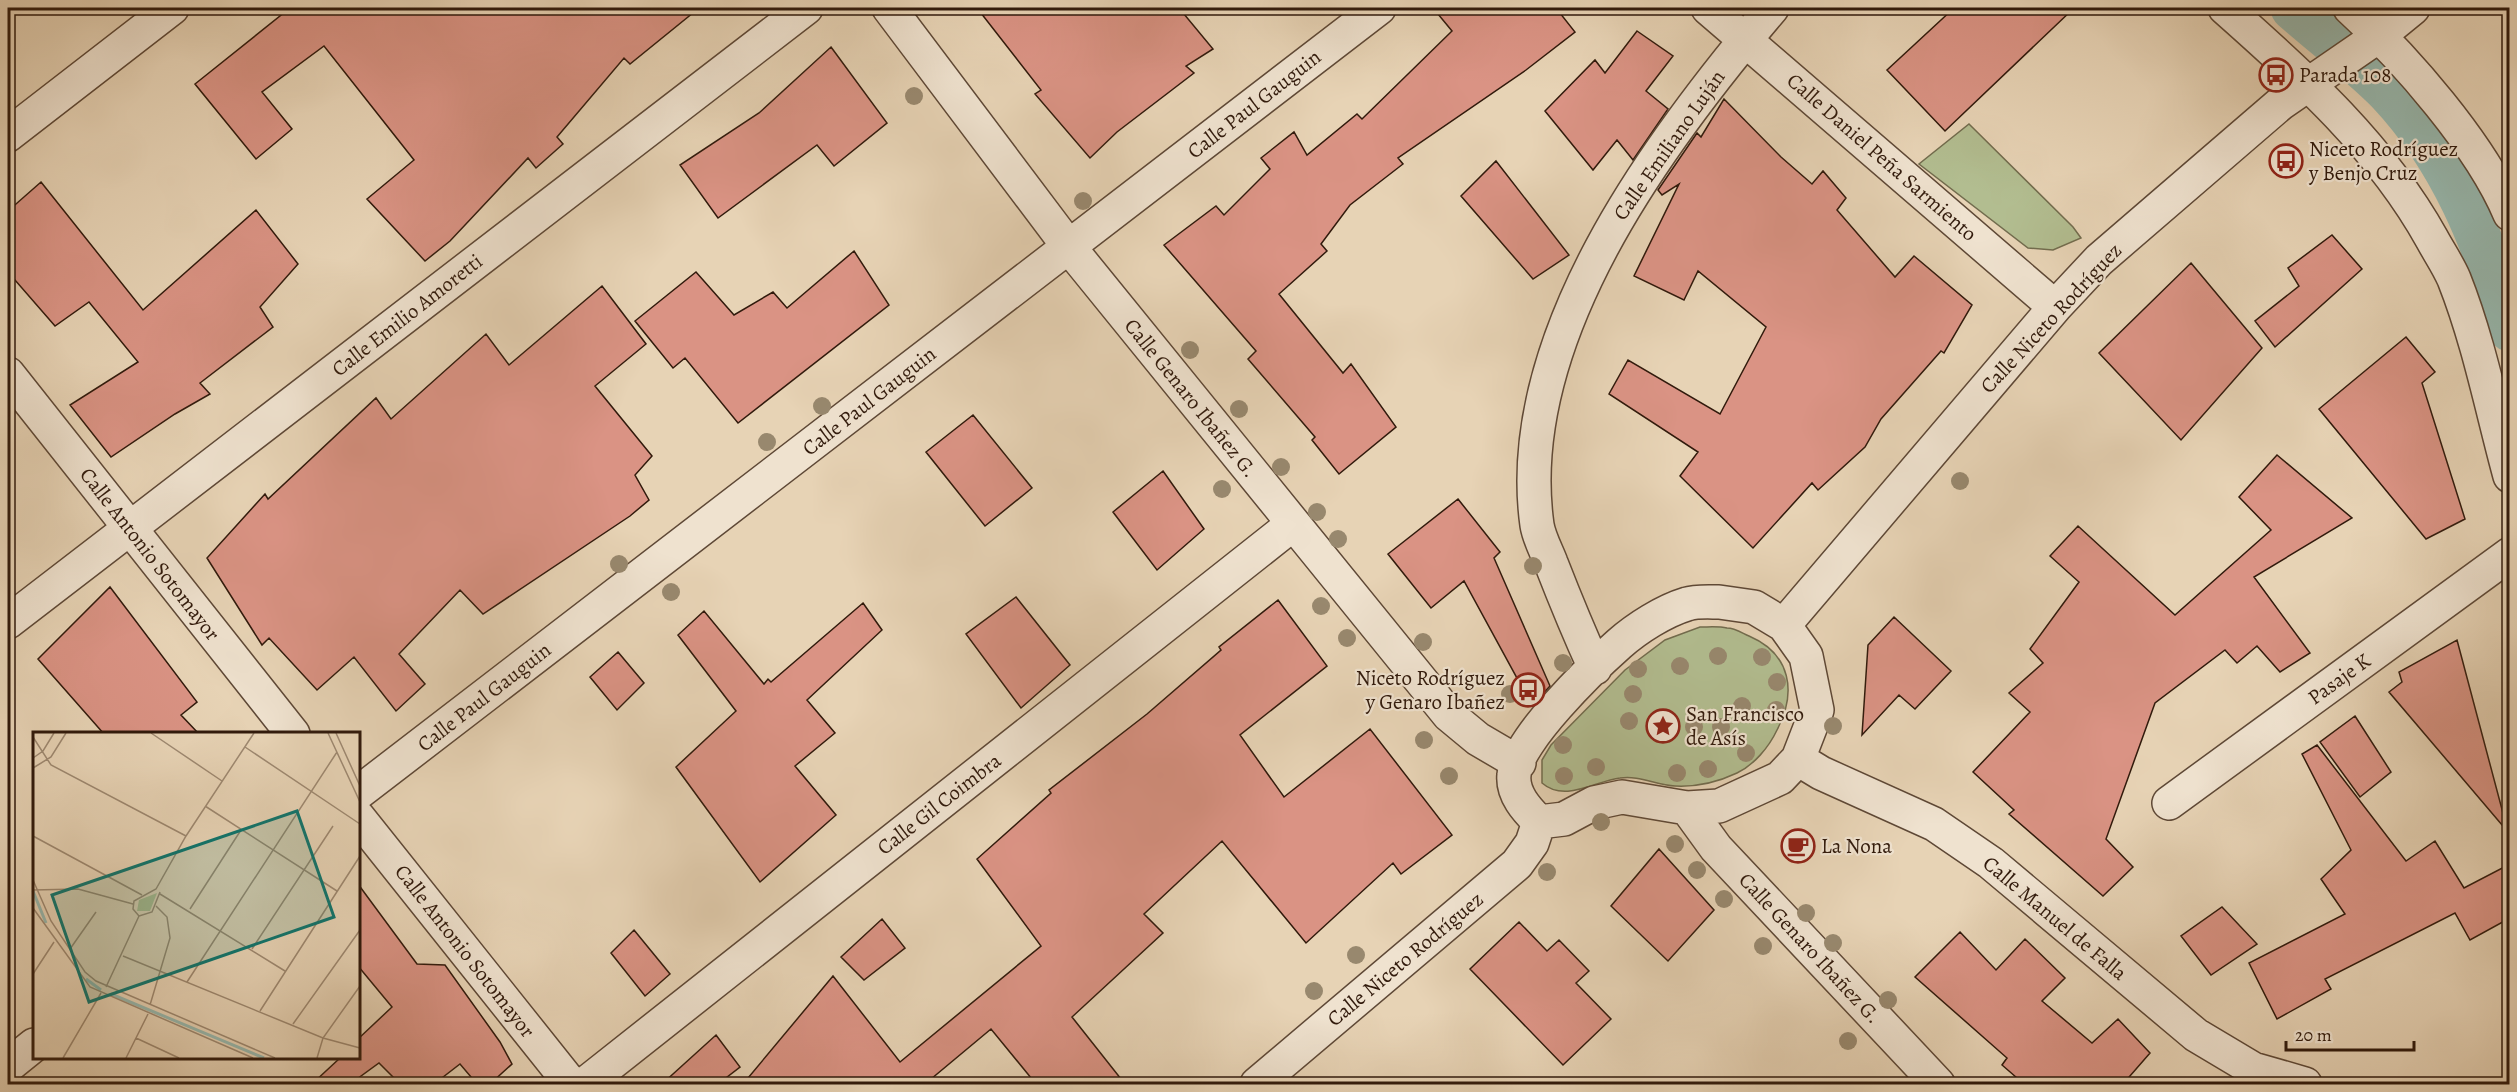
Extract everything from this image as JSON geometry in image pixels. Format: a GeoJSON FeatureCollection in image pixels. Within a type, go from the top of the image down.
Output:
{"type":"FeatureCollection","features":[{"type":"Feature","properties":{"kind":"street"},"geometry":{"type":"LineString","coordinates":[[8,135],[172,8]]}},
{"type":"Feature","properties":{"kind":"street","name":"Calle Emilio Amoretti"},"geometry":{"type":"LineString","coordinates":[[8,622],[806,8]]}},
{"type":"Feature","properties":{"kind":"street","name":"Calle Genaro Ibañez G."},"geometry":{"type":"LineString","coordinates":[[889,8],[1069,247],[1449,715],[1478,739],[1519,763]]}},
{"type":"Feature","properties":{"kind":"street","name":"Calle Paul Gauguin"},"geometry":{"type":"LineString","coordinates":[[360,791],[1379,8]]}},
{"type":"Feature","properties":{"kind":"street","name":"Calle Daniel Peña Sarmiento"},"geometry":{"type":"LineString","coordinates":[[1708,8],[2055,307]]}},
{"type":"Feature","properties":{"kind":"street","name":"Calle Emiliano Luján"},"geometry":{"type":"LineString","coordinates":[[1595,668],[1537,527],[1535,467],[1545,387],[1566,328],[1609,231],[1665,142],[1772,8]]}},
{"type":"Feature","properties":{"kind":"street"},"geometry":{"type":"LineString","coordinates":[[2225,8],[2316,79],[2381,161],[2421,220],[2454,278],[2475,344],[2510,476]]}},
{"type":"Feature","properties":{"kind":"street"},"geometry":{"type":"LineString","coordinates":[[2350,8],[2462,133],[2498,186],[2510,214]]}},
{"type":"Feature","properties":{"kind":"street","name":"Calle Niceto Rodríguez"},"geometry":{"type":"LineString","coordinates":[[1784,626],[2055,307],[2099,260],[2280,104],[2378,37],[2413,8]]}},
{"type":"Feature","properties":{"kind":"street","name":"Calle Antonio Sotomayor"},"geometry":{"type":"LineString","coordinates":[[8,374],[290,732]]}},
{"type":"Feature","properties":{"kind":"street","name":"Calle Gil Coimbra"},"geometry":{"type":"LineString","coordinates":[[585,1084],[1293,524]]}},
{"type":"Feature","properties":{"kind":"street","name":"Pasaje K"},"geometry":{"type":"LineString","coordinates":[[2169,804],[2510,554]]}},
{"type":"Feature","properties":{"kind":"street"},"geometry":{"type":"LineString","coordinates":[[1719,602],[1754,607],[1784,626],[1806,656],[1817,710],[1798,759],[1780,778],[1748,795],[1719,806],[1687,808],[1622,797],[1594,803],[1564,819],[1539,822],[1520,803],[1514,775],[1539,727],[1620,643],[1650,622],[1687,604],[1719,602]]}},
{"type":"Feature","properties":{"kind":"street","name":"Calle Manuel de Falla"},"geometry":{"type":"LineString","coordinates":[[1798,759],[1821,773],[1934,824],[1991,863],[2196,1035],[2253,1069],[2305,1084]]}},
{"type":"Feature","properties":{"kind":"street","name":"Calle Genaro Ibañez G."},"geometry":{"type":"LineString","coordinates":[[1687,808],[1716,848],[1938,1084]]}},
{"type":"Feature","properties":{"kind":"street","name":"Calle Antonio Sotomayor"},"geometry":{"type":"LineString","coordinates":[[360,820],[571,1084]]}},
{"type":"Feature","properties":{"kind":"street","name":"Calle Niceto Rodríguez"},"geometry":{"type":"LineString","coordinates":[[1257,1084],[1517,864],[1532,843],[1539,822]]}},
{"type":"Feature","properties":{"kind":"street"},"geometry":{"type":"LineString","coordinates":[[8,1066],[33,1046]]}},
{"type":"Feature","properties":{"kind":"green space"},"geometry":{"type":"Polygon","coordinates":[[[1969,124],[2073,227],[2081,238],[2053,250],[2028,248],[1919,164],[1969,124]]]}},
{"type":"Feature","properties":{"kind":"green space"},"geometry":{"type":"Polygon","coordinates":[[[1700,627],[1721,627],[1738,631],[1763,644],[1782,664],[1788,688],[1787,702],[1770,743],[1755,760],[1743,770],[1730,776],[1690,786],[1668,785],[1627,777],[1570,791],[1551,789],[1542,783],[1542,760],[1551,745],[1625,670],[1665,640],[1700,627]]]}},
{"type":"Feature","properties":{"kind":"building"},"geometry":{"type":"Polygon","coordinates":[[[290,8],[699,8],[630,64],[624,58],[557,137],[563,144],[536,168],[528,158],[450,241],[425,261],[367,199],[414,160],[324,46],[262,92],[292,129],[256,159],[195,84],[290,8]]]}},
{"type":"Feature","properties":{"kind":"building"},"geometry":{"type":"Polygon","coordinates":[[[977,8],[1179,8],[1213,49],[1186,66],[1194,73],[1117,132],[1090,158],[1035,94],[1041,90],[977,8]]]}},
{"type":"Feature","properties":{"kind":"building"},"geometry":{"type":"Polygon","coordinates":[[[1433,8],[1556,8],[1575,32],[1526,70],[1398,158],[1403,164],[1350,205],[1321,244],[1327,251],[1279,294],[1343,373],[1351,364],[1396,427],[1339,474],[1312,440],[1315,437],[1248,359],[1256,351],[1164,245],[1216,206],[1224,215],[1270,169],[1261,158],[1294,132],[1307,155],[1357,114],[1362,119],[1452,31],[1433,8]]]}},
{"type":"Feature","properties":{"kind":"building"},"geometry":{"type":"Polygon","coordinates":[[[1954,8],[2074,8],[1945,131],[1887,70],[1954,8]]]}},
{"type":"Feature","properties":{"kind":"building"},"geometry":{"type":"Polygon","coordinates":[[[1637,31],[1673,56],[1646,91],[1668,109],[1633,160],[1617,140],[1593,170],[1545,111],[1595,60],[1605,73],[1637,31]]]}},
{"type":"Feature","properties":{"kind":"building"},"geometry":{"type":"Polygon","coordinates":[[[831,47],[887,123],[834,166],[817,145],[718,218],[680,165],[759,113],[831,47]]]}},
{"type":"Feature","properties":{"kind":"building"},"geometry":{"type":"Polygon","coordinates":[[[1724,99],[1781,157],[1812,184],[1823,171],[1846,198],[1837,210],[1895,277],[1914,256],[1972,305],[1944,353],[1941,351],[1881,419],[1865,447],[1818,490],[1812,483],[1753,548],[1680,476],[1698,452],[1609,394],[1628,360],[1720,414],[1766,327],[1698,271],[1684,300],[1634,276],[1679,184],[1662,195],[1658,190],[1697,133],[1701,137],[1724,99]]]}},
{"type":"Feature","properties":{"kind":"building"},"geometry":{"type":"Polygon","coordinates":[[[1496,161],[1569,255],[1533,279],[1461,196],[1496,161]]]}},
{"type":"Feature","properties":{"kind":"building"},"geometry":{"type":"Polygon","coordinates":[[[41,182],[143,310],[256,210],[298,264],[260,307],[273,327],[200,383],[210,394],[175,414],[111,457],[70,405],[138,362],[89,302],[55,326],[8,272],[8,211],[41,182]]]}},
{"type":"Feature","properties":{"kind":"building"},"geometry":{"type":"Polygon","coordinates":[[[2332,235],[2362,269],[2275,347],[2255,321],[2299,286],[2288,268],[2332,235]]]}},
{"type":"Feature","properties":{"kind":"building"},"geometry":{"type":"Polygon","coordinates":[[[854,251],[889,305],[738,423],[685,358],[673,368],[635,321],[696,272],[734,315],[773,292],[787,308],[854,251]]]}},
{"type":"Feature","properties":{"kind":"building"},"geometry":{"type":"Polygon","coordinates":[[[2191,263],[2262,348],[2181,440],[2099,353],[2191,263]]]}},
{"type":"Feature","properties":{"kind":"building"},"geometry":{"type":"Polygon","coordinates":[[[602,286],[646,344],[595,386],[652,456],[635,475],[649,500],[630,516],[483,614],[460,590],[399,654],[425,684],[396,711],[354,657],[317,690],[269,638],[262,645],[207,558],[265,494],[268,499],[376,398],[391,419],[486,334],[509,365],[602,286]]]}},
{"type":"Feature","properties":{"kind":"building"},"geometry":{"type":"Polygon","coordinates":[[[2406,337],[2435,372],[2422,383],[2465,519],[2426,539],[2319,409],[2406,337]]]}},
{"type":"Feature","properties":{"kind":"building"},"geometry":{"type":"Polygon","coordinates":[[[973,415],[1032,488],[985,526],[926,452],[973,415]]]}},
{"type":"Feature","properties":{"kind":"building"},"geometry":{"type":"Polygon","coordinates":[[[2277,455],[2352,518],[2254,577],[2310,653],[2280,672],[2257,646],[2237,663],[2225,650],[2155,703],[2106,839],[2133,867],[2103,896],[2009,814],[2014,810],[1973,772],[2030,712],[2009,693],[2043,663],[2030,649],[2079,582],[2050,556],[2078,526],[2175,615],[2271,530],[2239,497],[2277,455]]]}},
{"type":"Feature","properties":{"kind":"building"},"geometry":{"type":"Polygon","coordinates":[[[1163,471],[1204,529],[1157,570],[1113,512],[1163,471]]]}},
{"type":"Feature","properties":{"kind":"building"},"geometry":{"type":"Polygon","coordinates":[[[1458,499],[1500,552],[1494,558],[1550,686],[1540,697],[1530,702],[1464,581],[1431,608],[1388,554],[1458,499]]]}},
{"type":"Feature","properties":{"kind":"building"},"geometry":{"type":"Polygon","coordinates":[[[110,587],[197,702],[181,715],[197,732],[102,732],[38,659],[110,587]]]}},
{"type":"Feature","properties":{"kind":"building"},"geometry":{"type":"Polygon","coordinates":[[[1016,597],[1070,665],[1021,708],[966,634],[1016,597]]]}},
{"type":"Feature","properties":{"kind":"building"},"geometry":{"type":"Polygon","coordinates":[[[1278,600],[1327,666],[1240,735],[1284,797],[1370,729],[1452,835],[1401,874],[1393,863],[1306,943],[1222,841],[1144,914],[1163,933],[1072,1017],[1125,1084],[1036,1084],[991,1029],[925,1084],[743,1084],[833,976],[900,1062],[1041,946],[977,859],[1051,793],[1049,790],[1147,714],[1221,650],[1219,647],[1278,600]]]}},
{"type":"Feature","properties":{"kind":"building"},"geometry":{"type":"Polygon","coordinates":[[[863,603],[882,630],[807,700],[835,733],[795,766],[836,815],[760,882],[676,767],[736,711],[678,635],[704,611],[764,684],[768,679],[771,682],[863,603]]]}},
{"type":"Feature","properties":{"kind":"building"},"geometry":{"type":"Polygon","coordinates":[[[1894,617],[1951,671],[1915,709],[1899,695],[1862,735],[1868,645],[1894,617]]]}},
{"type":"Feature","properties":{"kind":"building"},"geometry":{"type":"Polygon","coordinates":[[[2457,640],[2508,832],[2389,692],[2402,682],[2399,672],[2457,640]]]}},
{"type":"Feature","properties":{"kind":"building"},"geometry":{"type":"Polygon","coordinates":[[[618,652],[644,683],[617,710],[590,677],[618,652]]]}},
{"type":"Feature","properties":{"kind":"building"},"geometry":{"type":"Polygon","coordinates":[[[2355,716],[2391,772],[2360,797],[2320,742],[2355,716]]]}},
{"type":"Feature","properties":{"kind":"building"},"geometry":{"type":"Polygon","coordinates":[[[2317,745],[2406,861],[2435,841],[2464,888],[2510,864],[2510,918],[2470,940],[2455,913],[2325,979],[2331,989],[2277,1019],[2249,963],[2345,914],[2321,879],[2351,850],[2302,754],[2317,745]]]}},
{"type":"Feature","properties":{"kind":"building"},"geometry":{"type":"Polygon","coordinates":[[[1659,849],[1714,910],[1668,961],[1611,906],[1659,849]]]}},
{"type":"Feature","properties":{"kind":"building"},"geometry":{"type":"Polygon","coordinates":[[[360,887],[417,964],[445,965],[500,1042],[512,1064],[490,1084],[477,1084],[460,1064],[434,1084],[400,1084],[379,1063],[350,1084],[312,1084],[339,1059],[360,1059],[360,1037],[392,1007],[360,968],[360,887]]]}},
{"type":"Feature","properties":{"kind":"building"},"geometry":{"type":"Polygon","coordinates":[[[2222,907],[2257,944],[2211,975],[2181,936],[2222,907]]]}},
{"type":"Feature","properties":{"kind":"building"},"geometry":{"type":"Polygon","coordinates":[[[882,919],[905,948],[864,980],[841,957],[882,919]]]}},
{"type":"Feature","properties":{"kind":"building"},"geometry":{"type":"Polygon","coordinates":[[[1519,922],[1547,951],[1559,940],[1589,971],[1576,983],[1611,1019],[1563,1065],[1470,969],[1519,922]]]}},
{"type":"Feature","properties":{"kind":"building"},"geometry":{"type":"Polygon","coordinates":[[[634,930],[670,974],[645,996],[611,953],[634,930]]]}},
{"type":"Feature","properties":{"kind":"building"},"geometry":{"type":"Polygon","coordinates":[[[1960,932],[1996,970],[2025,939],[2065,978],[2042,1001],[2092,1043],[2118,1019],[2150,1053],[2123,1084],[2024,1084],[2002,1065],[2007,1058],[1915,977],[1960,932]]]}},
{"type":"Feature","properties":{"kind":"building"},"geometry":{"type":"Polygon","coordinates":[[[716,1035],[740,1067],[718,1084],[662,1084],[716,1035]]]}},
{"type":"Feature","properties":{"kind":"waterway"},"geometry":{"type":"LineString","coordinates":[[2293,8],[2389,92],[2431,145],[2464,203],[2477,233],[2510,329]]}},
{"type":"Feature","properties":{"kind":"place","name":"Parada 108"},"geometry":{"type":"Point","coordinates":[2276,75]}},
{"type":"Feature","properties":{"kind":"place","name":"Niceto Rodríguez y Benjo Cruz"},"geometry":{"type":"Point","coordinates":[2286,161]}},
{"type":"Feature","properties":{"kind":"place","name":"Niceto Rodríguez y Genaro Ibañez"},"geometry":{"type":"Point","coordinates":[1528,690]}},
{"type":"Feature","properties":{"kind":"place","name":"San Francisco de Asís"},"geometry":{"type":"Point","coordinates":[1663,726]}},
{"type":"Feature","properties":{"kind":"place","name":"La Nona"},"geometry":{"type":"Point","coordinates":[1798,846]}}]}
